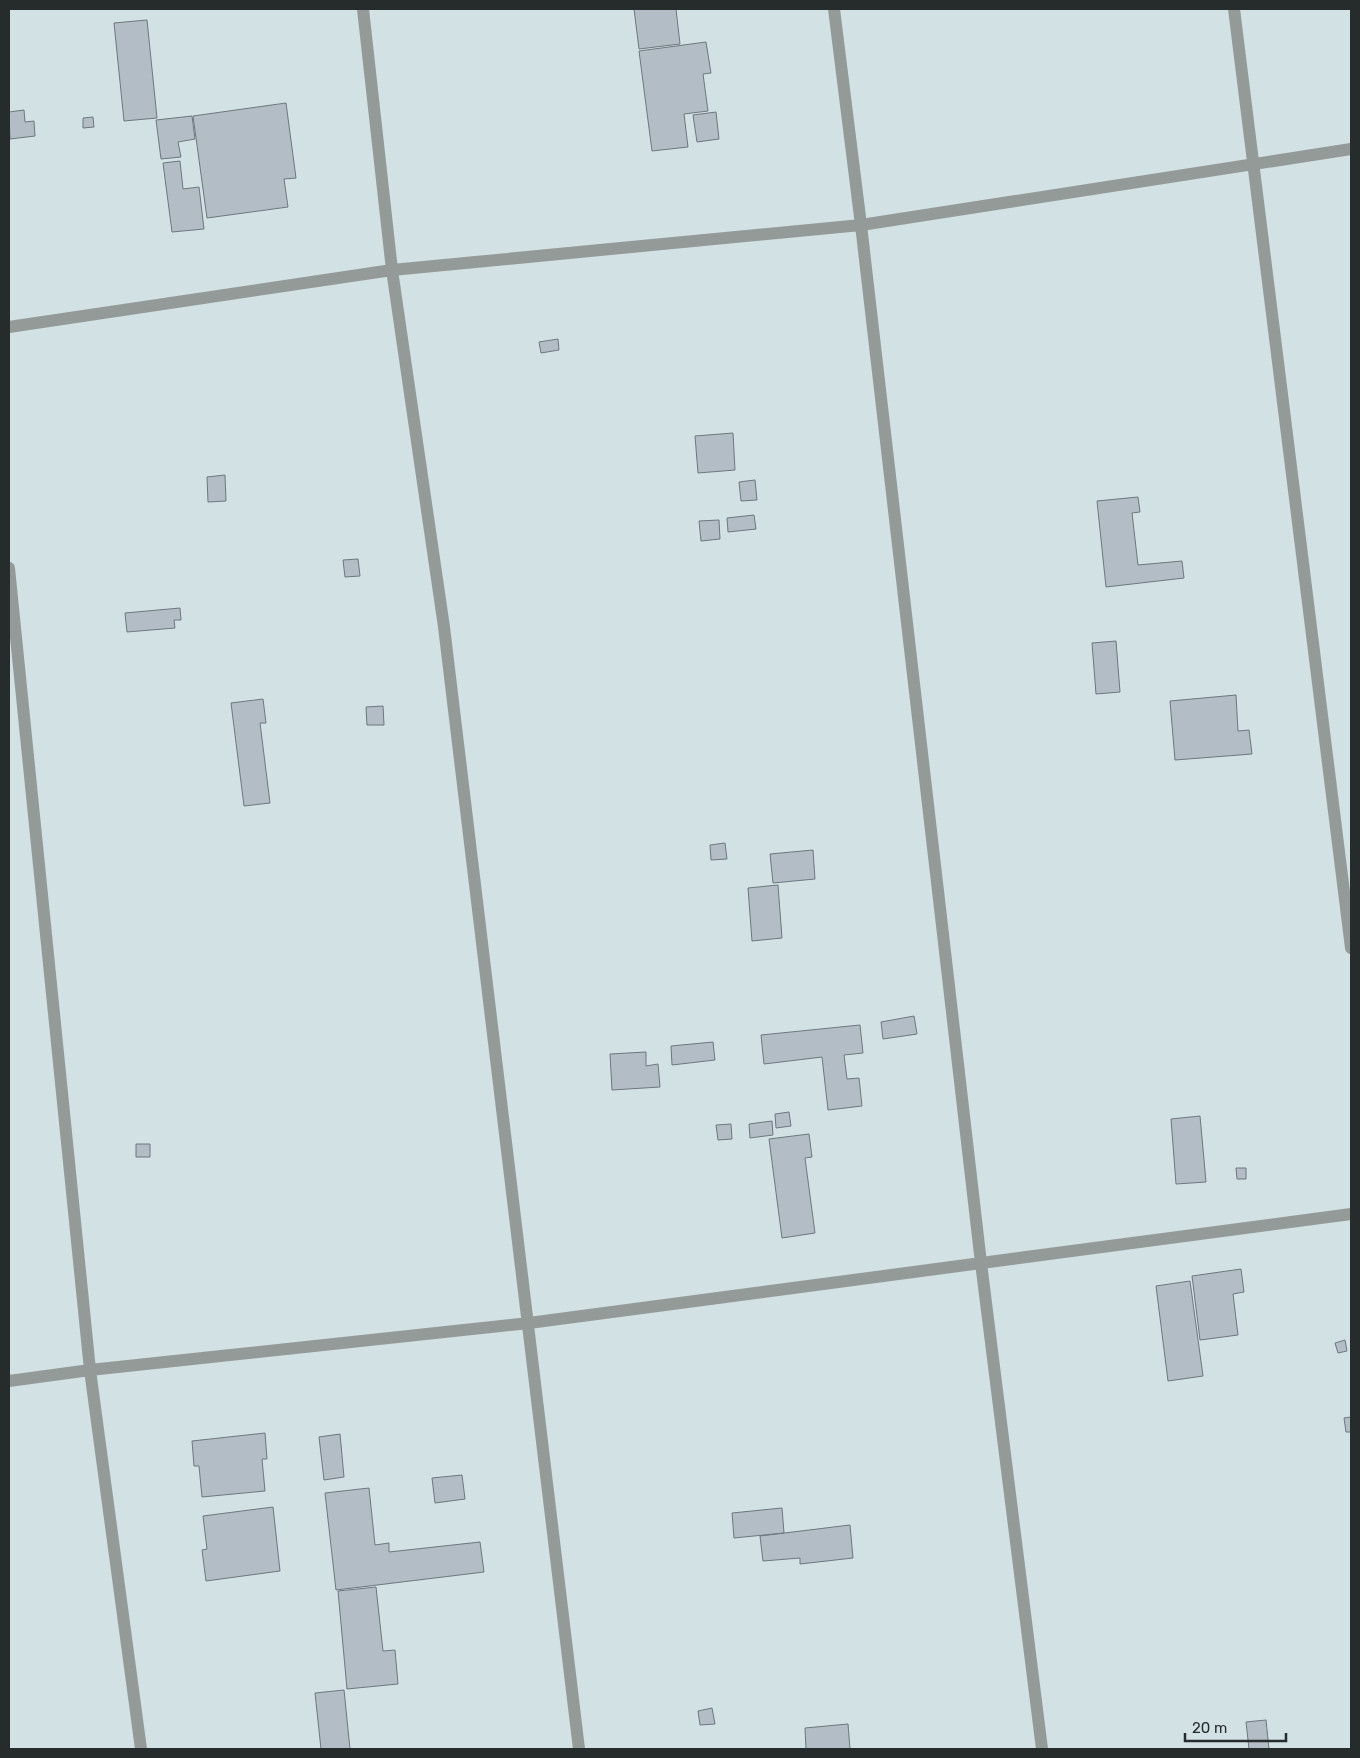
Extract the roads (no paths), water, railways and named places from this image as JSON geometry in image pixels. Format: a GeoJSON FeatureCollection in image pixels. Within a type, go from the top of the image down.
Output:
{"type":"FeatureCollection","features":[{"type":"Feature","properties":{"kind":"street"},"geometry":{"type":"LineString","coordinates":[[363,9],[392,270],[444,627],[579,1749]]}},
{"type":"Feature","properties":{"kind":"street"},"geometry":{"type":"LineString","coordinates":[[834,9],[861,226],[981,1263],[1042,1749]]}},
{"type":"Feature","properties":{"kind":"street"},"geometry":{"type":"LineString","coordinates":[[1234,9],[1351,948]]}},
{"type":"Feature","properties":{"kind":"street"},"geometry":{"type":"LineString","coordinates":[[9,327],[392,270],[861,226],[1351,149]]}},
{"type":"Feature","properties":{"kind":"street"},"geometry":{"type":"LineString","coordinates":[[9,568],[90,1370],[142,1749]]}},
{"type":"Feature","properties":{"kind":"street"},"geometry":{"type":"LineString","coordinates":[[9,1381],[90,1370],[529,1323],[1351,1214]]}}]}
